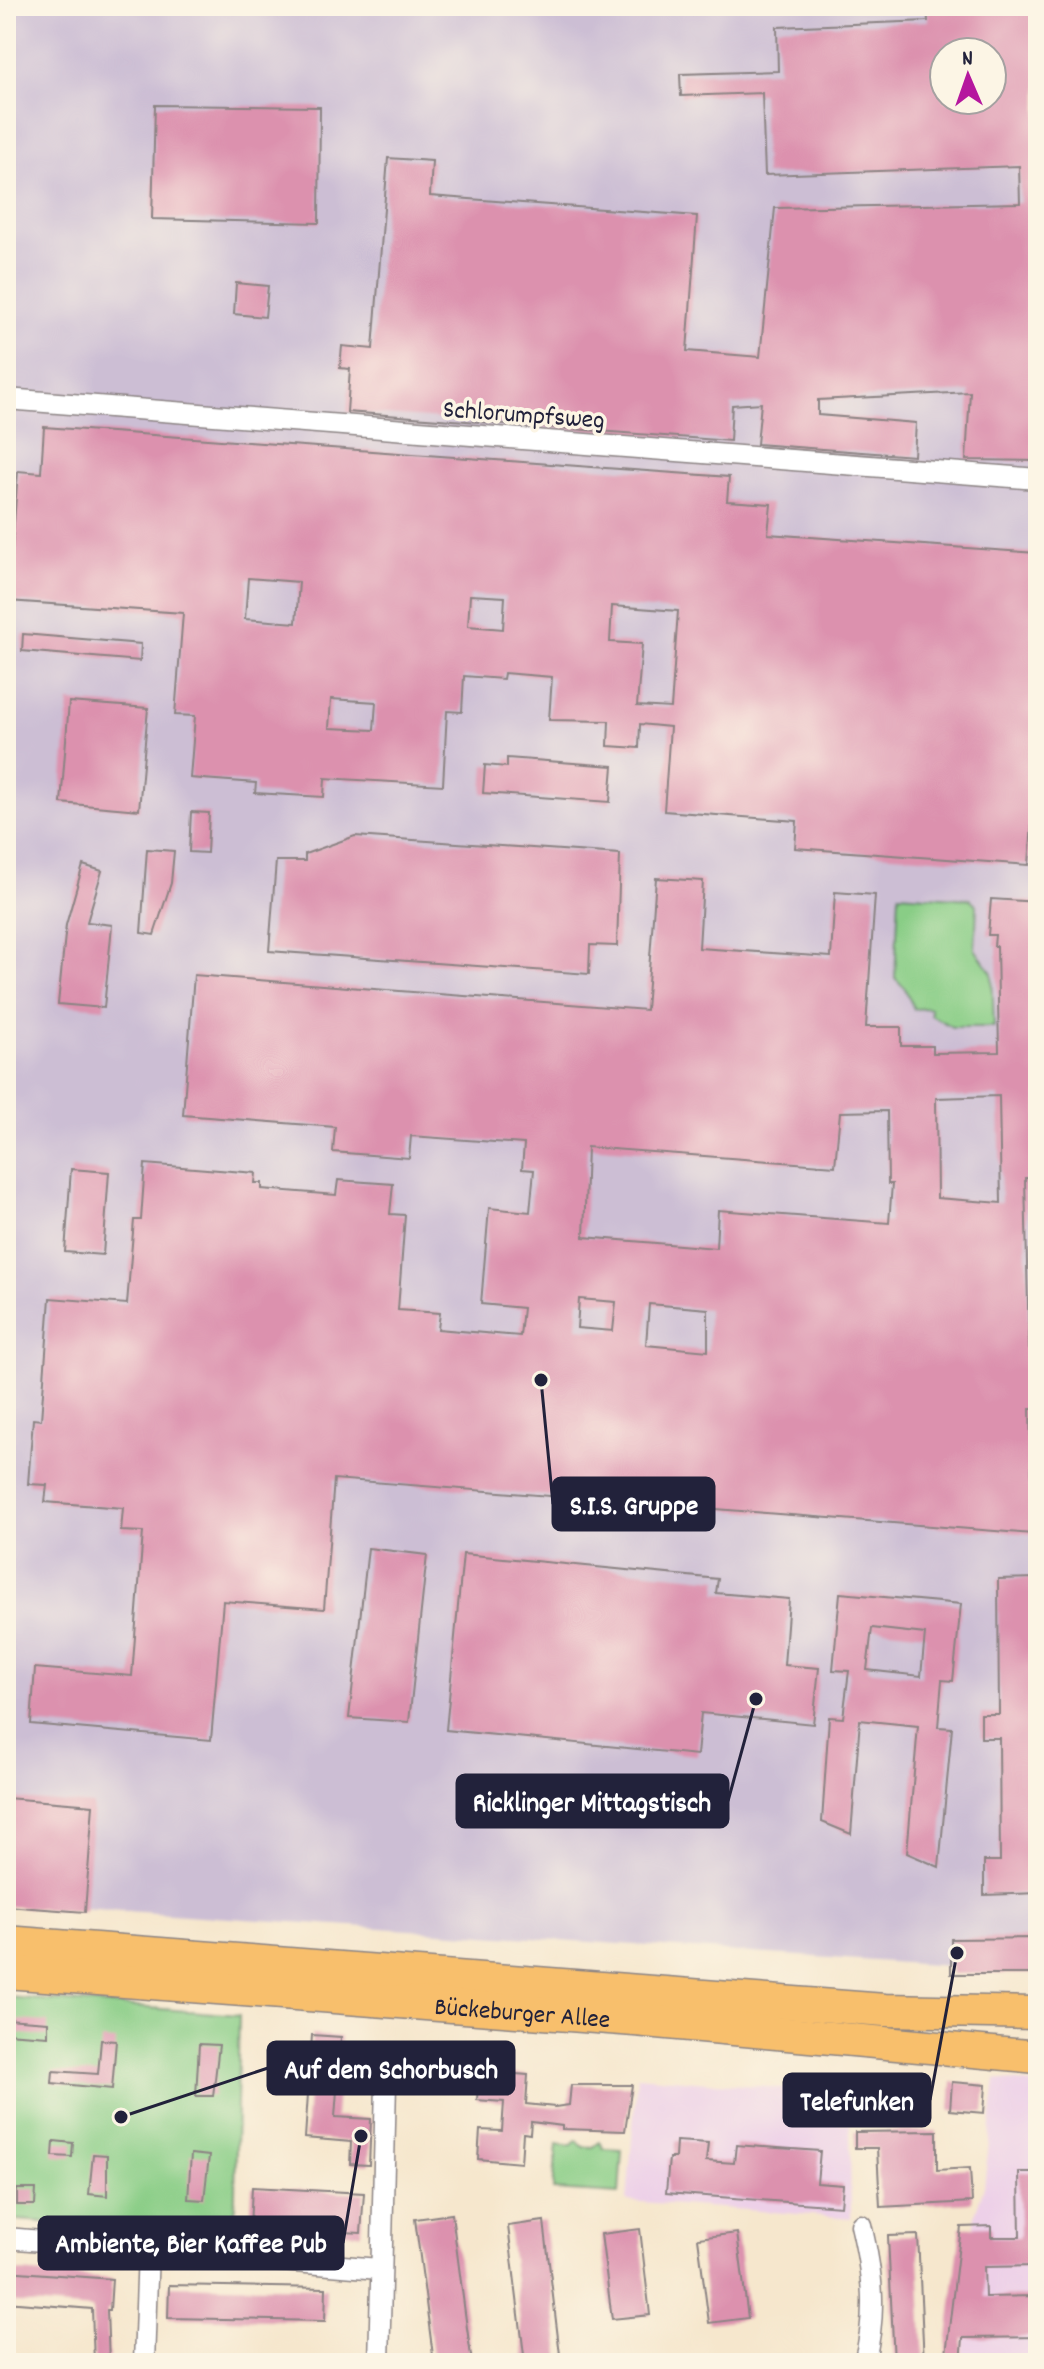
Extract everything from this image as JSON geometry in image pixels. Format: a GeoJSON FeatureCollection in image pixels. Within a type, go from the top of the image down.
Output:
{"type":"FeatureCollection","features":[{"type":"Feature","properties":{"kind":"main road","name":"Bückeburger Allee"},"geometry":{"type":"LineString","coordinates":[[6,1942],[870,2009],[1038,2013]]}},
{"type":"Feature","properties":{"kind":"main road","name":"Bückeburger Allee"},"geometry":{"type":"LineString","coordinates":[[6,1972],[635,2020],[1038,2057]]}},
{"type":"Feature","properties":{"kind":"street","name":"Schlorumpfsweg"},"geometry":{"type":"LineString","coordinates":[[6,399],[1038,479]]}},
{"type":"Feature","properties":{"kind":"street"},"geometry":{"type":"LineString","coordinates":[[379,2363],[386,2084]]}},
{"type":"Feature","properties":{"kind":"street"},"geometry":{"type":"LineString","coordinates":[[861,2225],[870,2264],[874,2325],[864,2363]]}},
{"type":"Feature","properties":{"kind":"street"},"geometry":{"type":"LineString","coordinates":[[6,2238],[379,2269]]}},
{"type":"Feature","properties":{"kind":"street"},"geometry":{"type":"LineString","coordinates":[[144,2363],[148,2250]]}},
{"type":"Feature","properties":{"kind":"shaded area"},"geometry":{"type":"Polygon","coordinates":[[[6,6],[1038,6],[1038,1972],[6,1903],[6,6]]]}},
{"type":"Feature","properties":{"kind":"shaded area"},"geometry":{"type":"Polygon","coordinates":[[[637,2076],[812,2091],[810,2121],[850,2124],[851,2218],[627,2201],[637,2076]]]}},
{"type":"Feature","properties":{"kind":"shaded area"},"geometry":{"type":"Polygon","coordinates":[[[996,2079],[1038,2085],[1038,2363],[962,2363],[975,2214],[984,2187],[996,2079]]]}},
{"type":"Feature","properties":{"kind":"green space"},"geometry":{"type":"Polygon","coordinates":[[[899,894],[970,899],[977,905],[975,949],[992,973],[994,1027],[952,1027],[931,1015],[930,1008],[914,1009],[904,987],[895,978],[899,894]]]}},
{"type":"Feature","properties":{"kind":"green space"},"geometry":{"type":"Polygon","coordinates":[[[6,1997],[239,2015],[234,2237],[6,2219],[6,1997]]]}},
{"type":"Feature","properties":{"kind":"green space"},"geometry":{"type":"Polygon","coordinates":[[[577,2140],[582,2147],[593,2147],[600,2142],[604,2149],[622,2150],[619,2194],[553,2190],[557,2144],[571,2146],[577,2140]]]}},
{"type":"Feature","properties":{"kind":"building"},"geometry":{"type":"Polygon","coordinates":[[[927,6],[1038,6],[1038,461],[966,460],[970,392],[818,400],[818,415],[916,423],[914,456],[757,444],[761,403],[732,405],[730,441],[347,412],[350,369],[340,368],[342,346],[373,349],[388,158],[432,161],[430,196],[697,216],[687,351],[760,357],[775,208],[1020,203],[1019,166],[765,175],[762,93],[681,96],[680,74],[778,71],[777,27],[928,21],[927,6]]]}},
{"type":"Feature","properties":{"kind":"building"},"geometry":{"type":"Polygon","coordinates":[[[155,105],[320,107],[319,223],[152,219],[155,105]]]}},
{"type":"Feature","properties":{"kind":"building"},"geometry":{"type":"Polygon","coordinates":[[[236,283],[268,286],[265,317],[234,314],[236,283]]]}},
{"type":"Feature","properties":{"kind":"building"},"geometry":{"type":"Polygon","coordinates":[[[44,427],[729,477],[727,501],[771,504],[768,534],[1037,553],[1031,637],[1038,637],[1038,736],[1029,865],[795,848],[797,821],[664,811],[670,727],[640,724],[639,748],[608,746],[609,721],[549,720],[552,677],[504,673],[503,679],[464,676],[462,712],[447,711],[443,785],[325,778],[324,797],[255,793],[256,783],[190,778],[195,716],[175,715],[183,613],[8,601],[18,471],[41,473],[44,427]],[[248,578],[245,619],[296,623],[299,582],[248,578]],[[470,595],[468,626],[503,629],[505,597],[470,595]],[[612,606],[610,642],[642,644],[637,706],[671,708],[678,611],[612,606]],[[331,699],[329,728],[374,730],[376,702],[331,699]]]}},
{"type":"Feature","properties":{"kind":"building"},"geometry":{"type":"Polygon","coordinates":[[[23,634],[141,644],[140,661],[22,651],[23,634]]]}},
{"type":"Feature","properties":{"kind":"building"},"geometry":{"type":"Polygon","coordinates":[[[69,702],[148,708],[139,810],[61,803],[69,702]]]}},
{"type":"Feature","properties":{"kind":"building"},"geometry":{"type":"Polygon","coordinates":[[[507,758],[613,766],[610,802],[483,793],[485,765],[507,767],[507,758]]]}},
{"type":"Feature","properties":{"kind":"building"},"geometry":{"type":"Polygon","coordinates":[[[191,812],[209,813],[207,853],[189,852],[191,812]]]}},
{"type":"Feature","properties":{"kind":"building"},"geometry":{"type":"Polygon","coordinates":[[[355,836],[620,854],[617,946],[590,945],[589,974],[269,951],[276,861],[305,861],[305,854],[355,836]]]}},
{"type":"Feature","properties":{"kind":"building"},"geometry":{"type":"Polygon","coordinates":[[[147,849],[174,851],[171,883],[154,935],[141,933],[147,849]]]}},
{"type":"Feature","properties":{"kind":"building"},"geometry":{"type":"Polygon","coordinates":[[[83,865],[102,871],[87,922],[112,925],[104,1008],[58,1004],[66,925],[83,865]]]}},
{"type":"Feature","properties":{"kind":"building"},"geometry":{"type":"Polygon","coordinates":[[[656,878],[703,881],[699,948],[831,957],[835,892],[875,895],[866,1027],[901,1027],[901,1046],[933,1046],[933,1053],[999,1052],[997,946],[994,946],[995,935],[988,935],[991,899],[1038,902],[1038,1178],[1025,1178],[1029,1349],[1038,1349],[1038,1409],[1030,1409],[1033,1534],[334,1479],[324,1609],[223,1601],[211,1740],[31,1724],[35,1668],[132,1676],[143,1532],[121,1531],[123,1508],[45,1502],[47,1485],[28,1484],[33,1419],[41,1420],[50,1298],[127,1304],[134,1220],[141,1220],[145,1164],[256,1173],[255,1183],[262,1183],[262,1189],[336,1195],[338,1180],[393,1184],[390,1214],[405,1215],[398,1310],[440,1313],[438,1329],[520,1336],[523,1308],[481,1304],[489,1208],[530,1212],[534,1170],[522,1169],[524,1144],[411,1136],[409,1158],[333,1152],[335,1127],[183,1115],[194,975],[646,1010],[656,878]],[[999,1096],[936,1098],[937,1198],[1001,1203],[999,1096]],[[887,1111],[840,1112],[835,1166],[587,1147],[584,1237],[716,1248],[718,1210],[889,1223],[892,1184],[888,1184],[887,1111]],[[579,1299],[577,1328],[613,1331],[616,1302],[579,1299]],[[649,1304],[646,1345],[708,1351],[708,1309],[649,1304]]]}},
{"type":"Feature","properties":{"kind":"building"},"geometry":{"type":"Polygon","coordinates":[[[71,1169],[109,1172],[103,1255],[65,1252],[71,1169]]]}},
{"type":"Feature","properties":{"kind":"building"},"geometry":{"type":"Polygon","coordinates":[[[368,1548],[427,1555],[409,1722],[349,1718],[368,1548]]]}},
{"type":"Feature","properties":{"kind":"building"},"geometry":{"type":"Polygon","coordinates":[[[463,1554],[718,1579],[716,1593],[789,1599],[784,1665],[819,1668],[813,1724],[701,1713],[697,1755],[446,1730],[463,1554]]]}},
{"type":"Feature","properties":{"kind":"building"},"geometry":{"type":"Polygon","coordinates":[[[1038,1578],[1038,1893],[984,1895],[984,1861],[1000,1861],[999,1738],[981,1738],[981,1714],[999,1714],[998,1579],[1038,1578]]]}},
{"type":"Feature","properties":{"kind":"building"},"geometry":{"type":"Polygon","coordinates":[[[840,1593],[961,1604],[953,1681],[942,1680],[938,1727],[952,1728],[939,1867],[907,1853],[918,1726],[860,1720],[851,1834],[822,1822],[829,1717],[843,1718],[849,1671],[833,1670],[840,1593]],[[872,1628],[867,1670],[921,1676],[925,1634],[872,1628]]]}},
{"type":"Feature","properties":{"kind":"building"},"geometry":{"type":"Polygon","coordinates":[[[6,1798],[93,1805],[85,1912],[6,1906],[6,1798]]]}},
{"type":"Feature","properties":{"kind":"building"},"geometry":{"type":"Polygon","coordinates":[[[1038,1938],[1038,1974],[951,1974],[951,1939],[1038,1938]]]}},
{"type":"Feature","properties":{"kind":"building"},"geometry":{"type":"Polygon","coordinates":[[[6,2019],[48,2022],[48,2036],[6,2033],[6,2019]]]}},
{"type":"Feature","properties":{"kind":"building"},"geometry":{"type":"Polygon","coordinates":[[[312,2035],[341,2037],[335,2117],[371,2119],[369,2165],[350,2164],[351,2142],[305,2138],[312,2035]]]}},
{"type":"Feature","properties":{"kind":"building"},"geometry":{"type":"Polygon","coordinates":[[[101,2040],[116,2041],[112,2089],[52,2083],[53,2071],[98,2074],[101,2040]]]}},
{"type":"Feature","properties":{"kind":"building"},"geometry":{"type":"Polygon","coordinates":[[[199,2044],[219,2045],[213,2096],[196,2096],[199,2044]]]}},
{"type":"Feature","properties":{"kind":"building"},"geometry":{"type":"Polygon","coordinates":[[[479,2071],[528,2075],[526,2104],[555,2107],[569,2105],[571,2085],[632,2085],[625,2131],[562,2129],[562,2126],[531,2122],[530,2134],[523,2133],[521,2163],[478,2159],[480,2130],[502,2131],[504,2102],[477,2100],[479,2071]]]}},
{"type":"Feature","properties":{"kind":"building"},"geometry":{"type":"Polygon","coordinates":[[[952,2082],[986,2085],[984,2113],[950,2110],[952,2082]]]}},
{"type":"Feature","properties":{"kind":"building"},"geometry":{"type":"Polygon","coordinates":[[[937,2131],[937,2170],[970,2168],[972,2202],[880,2207],[877,2148],[855,2148],[855,2132],[937,2131]]]}},
{"type":"Feature","properties":{"kind":"building"},"geometry":{"type":"Polygon","coordinates":[[[54,2141],[73,2143],[72,2157],[53,2156],[54,2141]]]}},
{"type":"Feature","properties":{"kind":"building"},"geometry":{"type":"Polygon","coordinates":[[[676,2141],[708,2143],[706,2161],[734,2163],[736,2145],[820,2151],[817,2183],[843,2185],[841,2206],[666,2193],[669,2158],[675,2158],[676,2141]]]}},
{"type":"Feature","properties":{"kind":"building"},"geometry":{"type":"Polygon","coordinates":[[[93,2154],[107,2155],[107,2196],[89,2194],[93,2154]]]}},
{"type":"Feature","properties":{"kind":"building"},"geometry":{"type":"Polygon","coordinates":[[[191,2154],[209,2156],[204,2200],[188,2199],[191,2154]]]}},
{"type":"Feature","properties":{"kind":"building"},"geometry":{"type":"Polygon","coordinates":[[[1019,2172],[1038,2172],[1038,2266],[984,2267],[985,2297],[1038,2296],[1038,2337],[963,2338],[961,2363],[945,2363],[961,2227],[991,2226],[991,2237],[1020,2237],[1019,2172]]]}},
{"type":"Feature","properties":{"kind":"building"},"geometry":{"type":"Polygon","coordinates":[[[252,2187],[364,2193],[361,2233],[250,2227],[252,2187]]]}},
{"type":"Feature","properties":{"kind":"building"},"geometry":{"type":"Polygon","coordinates":[[[17,2189],[36,2189],[35,2205],[17,2205],[17,2189]]]}},
{"type":"Feature","properties":{"kind":"building"},"geometry":{"type":"Polygon","coordinates":[[[452,2214],[472,2363],[434,2363],[415,2219],[452,2214]]]}},
{"type":"Feature","properties":{"kind":"building"},"geometry":{"type":"Polygon","coordinates":[[[544,2221],[561,2363],[525,2363],[508,2226],[544,2221]]]}},
{"type":"Feature","properties":{"kind":"building"},"geometry":{"type":"Polygon","coordinates":[[[640,2229],[650,2315],[612,2319],[601,2234],[640,2229]]]}},
{"type":"Feature","properties":{"kind":"building"},"geometry":{"type":"Polygon","coordinates":[[[737,2233],[748,2318],[709,2323],[698,2238],[737,2233]]]}},
{"type":"Feature","properties":{"kind":"building"},"geometry":{"type":"Polygon","coordinates":[[[918,2235],[924,2363],[894,2363],[888,2236],[918,2235]]]}},
{"type":"Feature","properties":{"kind":"building"},"geometry":{"type":"Polygon","coordinates":[[[6,2271],[112,2279],[110,2310],[107,2310],[109,2363],[94,2363],[92,2309],[6,2302],[6,2271]]]}},
{"type":"Feature","properties":{"kind":"building"},"geometry":{"type":"Polygon","coordinates":[[[169,2285],[326,2288],[325,2321],[168,2318],[169,2285]]]}},
{"type":"Feature","properties":{"kind":"place","name":"S.I.S. Gruppe"},"geometry":{"type":"Point","coordinates":[541,1380]}},
{"type":"Feature","properties":{"kind":"place","name":"Ricklinger Mittagstisch"},"geometry":{"type":"Point","coordinates":[756,1699]}},
{"type":"Feature","properties":{"kind":"place","name":"Telefunken"},"geometry":{"type":"Point","coordinates":[957,1953]}},
{"type":"Feature","properties":{"kind":"place","name":"Auf dem Schorbusch"},"geometry":{"type":"Point","coordinates":[121,2117]}},
{"type":"Feature","properties":{"kind":"place","name":"Ambiente, Bier Kaffee Pub"},"geometry":{"type":"Point","coordinates":[361,2136]}}]}
